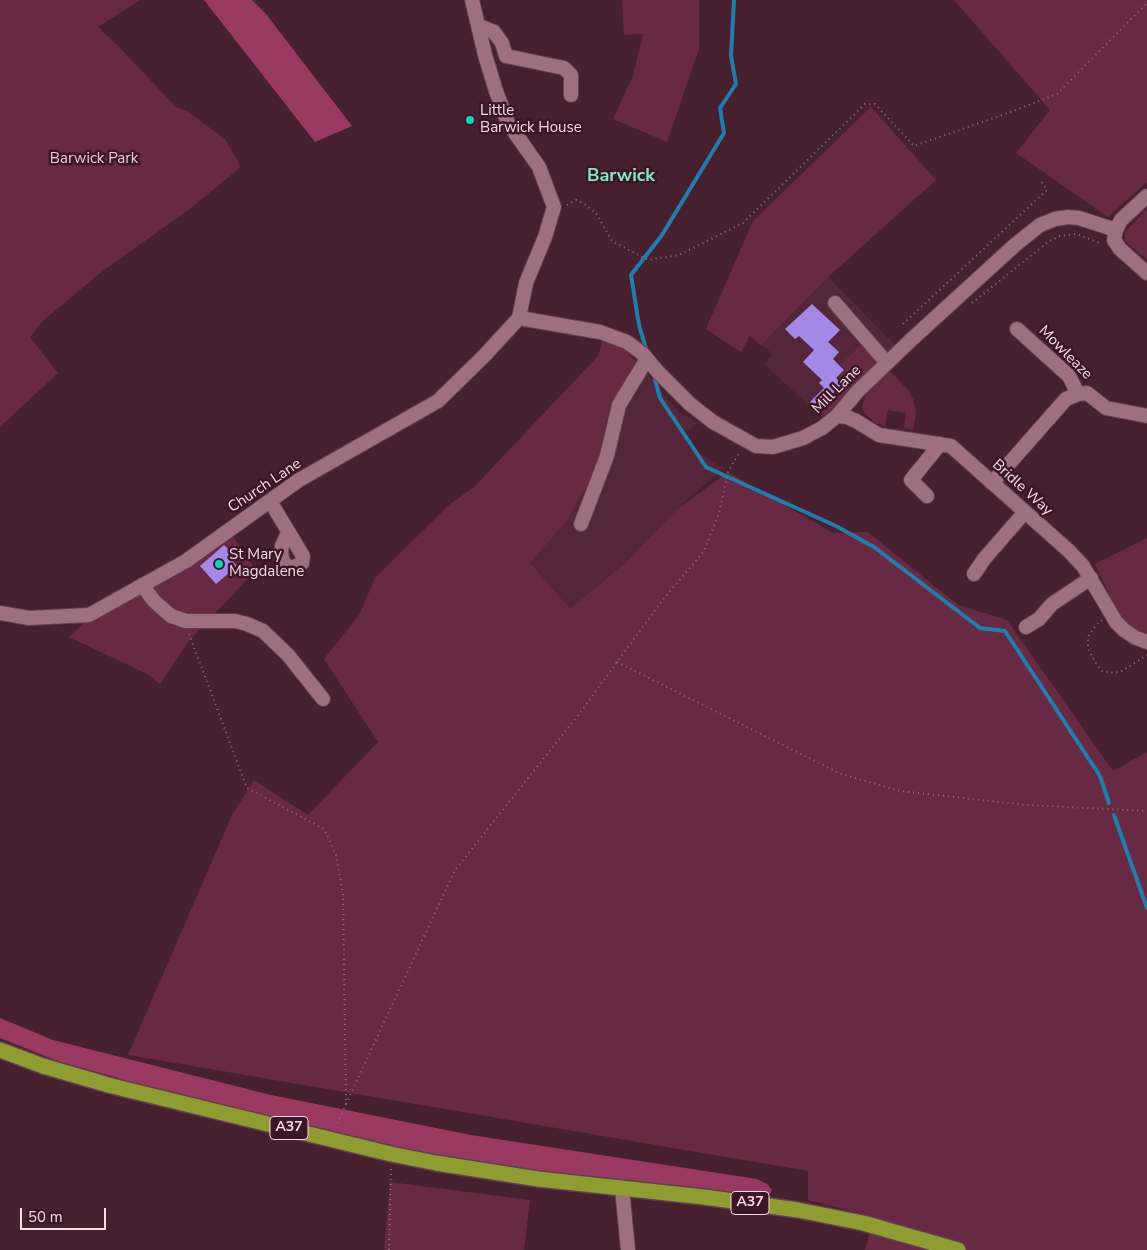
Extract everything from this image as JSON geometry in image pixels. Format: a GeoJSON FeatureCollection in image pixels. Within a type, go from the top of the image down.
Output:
{"type":"FeatureCollection","features":[{"type":"Feature","properties":{"kind":"highway","name":"A37"},"geometry":{"type":"LineString","coordinates":[[0,1050],[44,1066],[112,1086],[391,1154],[486,1172],[798,1210],[879,1227],[958,1250]]}},
{"type":"Feature","properties":{"kind":"street"},"geometry":{"type":"LineString","coordinates":[[472,0],[493,82],[508,123],[539,167],[554,207],[545,238],[526,283],[520,318]]}},
{"type":"Feature","properties":{"kind":"street"},"geometry":{"type":"LineString","coordinates":[[479,26],[494,32],[502,43],[506,56],[564,68],[570,75],[571,95]]}},
{"type":"Feature","properties":{"kind":"street"},"geometry":{"type":"LineString","coordinates":[[1147,196],[1121,220],[1114,240],[1133,262],[1147,273]]}},
{"type":"Feature","properties":{"kind":"street","name":"Mill Lane"},"geometry":{"type":"LineString","coordinates":[[520,318],[600,332],[627,342],[643,354],[690,404],[713,422],[756,446],[773,447],[788,444],[816,431],[838,416],[857,392],[887,363],[1015,244],[1040,225],[1054,219],[1068,217],[1079,218],[1116,230]]}},
{"type":"Feature","properties":{"kind":"street"},"geometry":{"type":"LineString","coordinates":[[835,303],[887,363]]}},
{"type":"Feature","properties":{"kind":"street","name":"Church Lane"},"geometry":{"type":"LineString","coordinates":[[0,613],[30,618],[89,615],[142,586],[186,561],[299,480],[438,401],[520,318]]}},
{"type":"Feature","properties":{"kind":"street","name":"Mowleaze"},"geometry":{"type":"LineString","coordinates":[[1017,329],[1069,376],[1078,394],[1086,393],[1106,408],[1147,416]]}},
{"type":"Feature","properties":{"kind":"street"},"geometry":{"type":"LineString","coordinates":[[581,524],[607,456],[619,405],[647,359]]}},
{"type":"Feature","properties":{"kind":"street"},"geometry":{"type":"LineString","coordinates":[[992,483],[1066,399],[1078,394]]}},
{"type":"Feature","properties":{"kind":"street","name":"Bridle Way"},"geometry":{"type":"LineString","coordinates":[[838,416],[856,420],[879,435],[951,446],[1069,551],[1083,566],[1110,613],[1124,630],[1136,638],[1147,642]]}},
{"type":"Feature","properties":{"kind":"street"},"geometry":{"type":"LineString","coordinates":[[926,496],[911,480],[940,444]]}},
{"type":"Feature","properties":{"kind":"street"},"geometry":{"type":"LineString","coordinates":[[270,501],[288,532]]}},
{"type":"Feature","properties":{"kind":"street"},"geometry":{"type":"LineString","coordinates":[[974,574],[984,559],[1025,512]]}},
{"type":"Feature","properties":{"kind":"street"},"geometry":{"type":"LineString","coordinates":[[1026,627],[1039,619],[1052,604],[1091,578]]}},
{"type":"Feature","properties":{"kind":"street"},"geometry":{"type":"LineString","coordinates":[[142,586],[160,608],[170,616],[186,621],[235,620],[263,631],[288,655],[323,699]]}},
{"type":"Feature","properties":{"kind":"street"},"geometry":{"type":"LineString","coordinates":[[622,1188],[628,1250]]}},
{"type":"Feature","properties":{"kind":"path"},"geometry":{"type":"LineString","coordinates":[[552,213],[576,200],[596,212],[612,241],[648,260],[679,255],[743,223],[865,104],[875,104],[914,146],[1008,113],[1057,94],[1147,3]]}},
{"type":"Feature","properties":{"kind":"path"},"geometry":{"type":"LineString","coordinates":[[903,324],[1047,190],[1040,180]]}},
{"type":"Feature","properties":{"kind":"path"},"geometry":{"type":"LineString","coordinates":[[971,303],[1048,242],[1060,236],[1077,234],[1092,239],[1106,247],[1116,244]]}},
{"type":"Feature","properties":{"kind":"path"},"geometry":{"type":"LineString","coordinates":[[331,1138],[455,870],[579,714],[661,602],[704,551],[719,513],[728,472],[746,441]]}},
{"type":"Feature","properties":{"kind":"path"},"geometry":{"type":"LineString","coordinates":[[1110,613],[1096,625],[1088,637],[1088,649],[1102,671],[1114,673],[1122,671],[1147,655]]}},
{"type":"Feature","properties":{"kind":"path"},"geometry":{"type":"LineString","coordinates":[[188,633],[247,788],[324,829],[336,855],[343,894],[346,1104]]}},
{"type":"Feature","properties":{"kind":"path"},"geometry":{"type":"LineString","coordinates":[[617,662],[841,774],[892,789],[1026,805],[1147,811]]}},
{"type":"Feature","properties":{"kind":"path"},"geometry":{"type":"LineString","coordinates":[[389,1250],[391,1154]]}},
{"type":"Feature","properties":{"kind":"shaded area"},"geometry":{"type":"Polygon","coordinates":[[[204,0],[252,0],[266,14],[352,126],[315,142],[204,0]]]}},
{"type":"Feature","properties":{"kind":"shaded area"},"geometry":{"type":"Polygon","coordinates":[[[871,107],[936,180],[828,277],[896,346],[824,419],[764,364],[773,354],[750,336],[741,352],[706,329],[753,221],[871,107]]]}},
{"type":"Feature","properties":{"kind":"shaded area"},"geometry":{"type":"Polygon","coordinates":[[[638,363],[680,413],[698,423],[683,433],[692,449],[723,468],[672,514],[626,562],[570,609],[526,567],[638,363]]]}},
{"type":"Feature","properties":{"kind":"shaded area"},"geometry":{"type":"Polygon","coordinates":[[[0,1018],[53,1040],[271,1095],[471,1135],[757,1179],[767,1184],[772,1190],[770,1194],[721,1194],[562,1177],[402,1149],[124,1084],[119,1078],[60,1062],[0,1038],[0,1018]]]}},
{"type":"Feature","properties":{"kind":"green space","name":"Barwick Park"},"geometry":{"type":"Polygon","coordinates":[[[0,0],[140,0],[98,27],[176,107],[187,111],[225,139],[241,167],[187,211],[100,273],[44,320],[30,337],[58,373],[0,427],[0,0]]]}},
{"type":"Feature","properties":{"kind":"green space"},"geometry":{"type":"Polygon","coordinates":[[[622,0],[699,0],[699,49],[667,142],[613,119],[633,76],[643,34],[624,35],[622,0]]]}},
{"type":"Feature","properties":{"kind":"green space"},"geometry":{"type":"Polygon","coordinates":[[[954,0],[1147,0],[1147,182],[1108,217],[1016,153],[1050,110],[954,0]]]}},
{"type":"Feature","properties":{"kind":"green space"},"geometry":{"type":"Polygon","coordinates":[[[871,107],[936,180],[828,277],[761,345],[750,336],[741,352],[706,329],[753,221],[871,107]]]}},
{"type":"Feature","properties":{"kind":"green space"},"geometry":{"type":"Polygon","coordinates":[[[1147,209],[1147,260],[1125,241],[1125,232],[1147,209]]]}},
{"type":"Feature","properties":{"kind":"green space"},"geometry":{"type":"Polygon","coordinates":[[[603,339],[621,347],[638,363],[599,463],[568,519],[530,563],[570,609],[626,562],[676,510],[728,472],[833,533],[868,532],[958,605],[1007,620],[1113,771],[1147,752],[1147,1250],[865,1250],[874,1217],[808,1200],[808,1171],[128,1055],[232,815],[254,780],[308,815],[378,742],[324,659],[359,615],[375,578],[449,505],[474,487],[598,356],[603,339]]]}},
{"type":"Feature","properties":{"kind":"green space"},"geometry":{"type":"Polygon","coordinates":[[[863,343],[874,360],[874,368],[869,376],[825,416],[821,412],[835,399],[832,396],[844,384],[839,378],[846,369],[841,364],[863,343]]]}},
{"type":"Feature","properties":{"kind":"green space"},"geometry":{"type":"Polygon","coordinates":[[[887,368],[909,391],[913,399],[916,413],[913,430],[904,428],[906,413],[888,410],[885,426],[876,423],[865,414],[862,407],[866,394],[887,368]]]}},
{"type":"Feature","properties":{"kind":"green space"},"geometry":{"type":"Polygon","coordinates":[[[232,535],[256,570],[188,642],[160,684],[147,674],[69,637],[87,620],[232,535]]]}},
{"type":"Feature","properties":{"kind":"green space"},"geometry":{"type":"Polygon","coordinates":[[[1147,538],[1147,635],[1129,626],[1118,614],[1095,564],[1147,538]]]}},
{"type":"Feature","properties":{"kind":"green space"},"geometry":{"type":"Polygon","coordinates":[[[390,1182],[530,1200],[524,1250],[384,1250],[390,1182]]]}},
{"type":"Feature","properties":{"kind":"building"},"geometry":{"type":"Polygon","coordinates":[[[812,304],[840,330],[828,342],[839,352],[833,359],[844,370],[836,378],[842,384],[830,396],[833,400],[827,406],[824,404],[818,410],[810,402],[824,388],[819,383],[822,380],[803,362],[814,350],[799,336],[795,339],[785,329],[812,304]]]}},
{"type":"Feature","properties":{"kind":"building","name":"St Mary Magdalene"},"geometry":{"type":"Polygon","coordinates":[[[224,545],[229,550],[235,545],[242,554],[233,562],[237,566],[216,584],[200,566],[224,545]]]}},
{"type":"Feature","properties":{"kind":"waterway"},"geometry":{"type":"LineString","coordinates":[[647,352],[639,325],[631,275],[662,235],[724,133],[720,108],[736,84],[731,56],[734,0]]}},
{"type":"Feature","properties":{"kind":"waterway"},"geometry":{"type":"LineString","coordinates":[[654,376],[660,398],[706,467],[836,526],[874,547],[980,628],[1005,631],[1100,776],[1109,803]]}},
{"type":"Feature","properties":{"kind":"waterway"},"geometry":{"type":"LineString","coordinates":[[1114,815],[1147,908]]}},
{"type":"Feature","properties":{"kind":"place","name":"Little Barwick House"},"geometry":{"type":"Point","coordinates":[470,120]}},
{"type":"Feature","properties":{"kind":"place","name":"St Mary Magdalene"},"geometry":{"type":"Point","coordinates":[219,564]}},
{"type":"Feature","properties":{"kind":"district","name":"Barwick"},"geometry":{"type":"Point","coordinates":[621,177]}}]}
